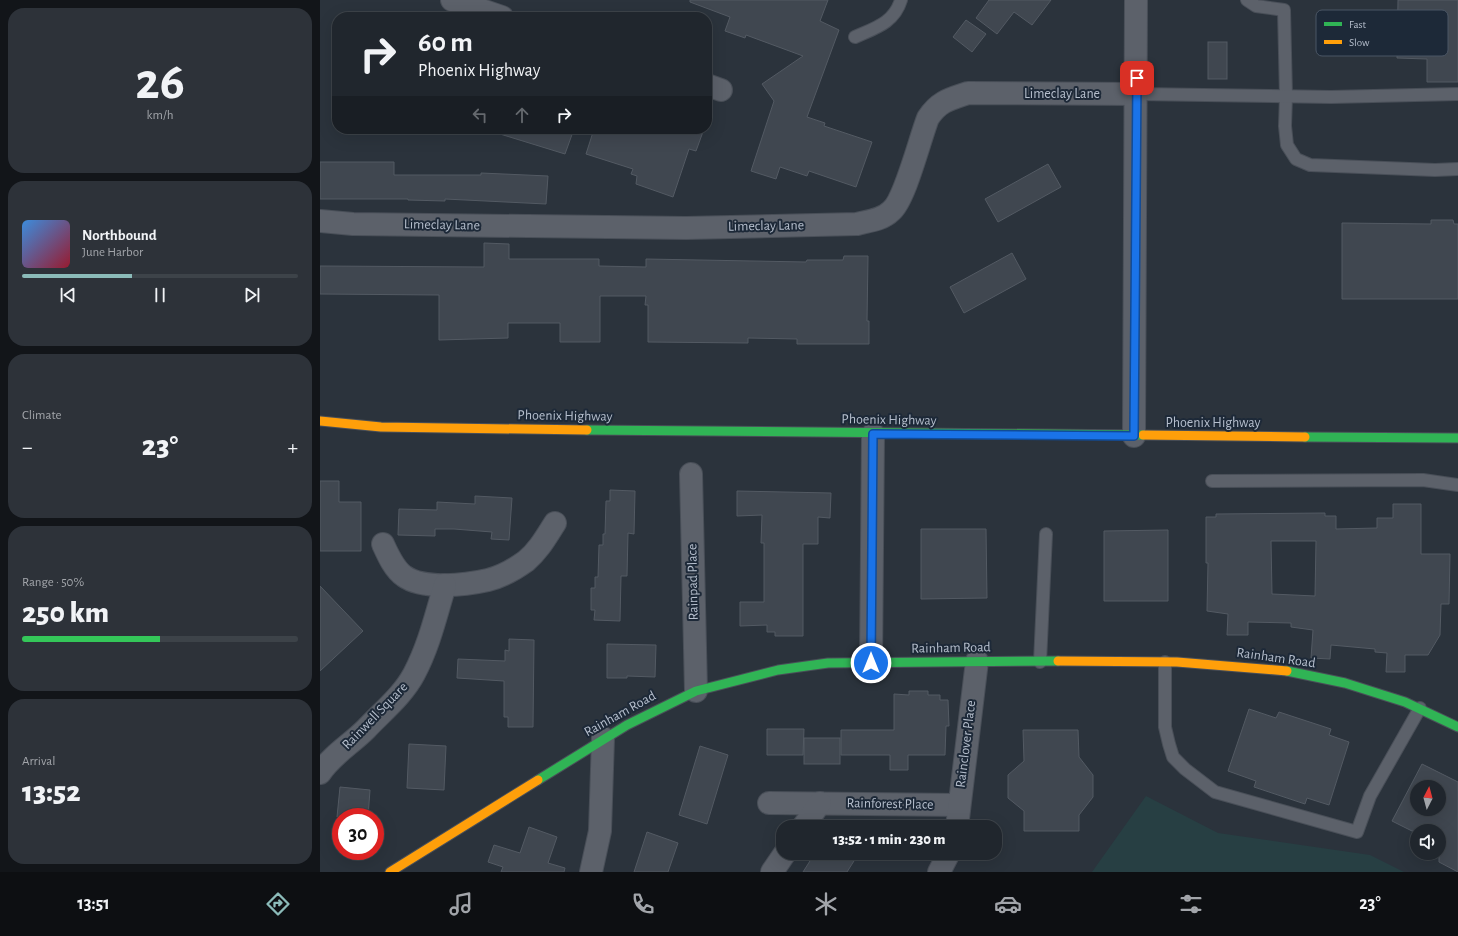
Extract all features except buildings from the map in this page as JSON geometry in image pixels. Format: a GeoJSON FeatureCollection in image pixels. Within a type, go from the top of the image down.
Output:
{"type":"FeatureCollection","features":[{"type":"Feature","properties":{"kind":"street"},"geometry":{"type":"LineString","coordinates":[[452,0],[487,12]]}},
{"type":"Feature","properties":{"kind":"street"},"geometry":{"type":"LineString","coordinates":[[1134,436],[1137,94],[1136,0]]}},
{"type":"Feature","properties":{"kind":"street","name":"Limeclay Lane"},"geometry":{"type":"LineString","coordinates":[[320,221],[353,224],[686,228],[857,224],[879,219],[892,211],[901,199],[928,118],[936,106],[951,98],[968,93],[1137,94]]}},
{"type":"Feature","properties":{"kind":"street","name":"Phoenix Highway"},"geometry":{"type":"LineString","coordinates":[[320,421],[397,427],[873,434],[1458,438]]}},
{"type":"Feature","properties":{"kind":"street"},"geometry":{"type":"LineString","coordinates":[[871,663],[873,434]]}},
{"type":"Feature","properties":{"kind":"street","name":"Rainpad Place"},"geometry":{"type":"LineString","coordinates":[[691,474],[696,691]]}},
{"type":"Feature","properties":{"kind":"street"},"geometry":{"type":"LineString","coordinates":[[383,544],[392,563],[404,576],[421,584],[445,585],[488,580],[525,562],[540,548],[555,523]]}},
{"type":"Feature","properties":{"kind":"street","name":"Rainwell Square"},"geometry":{"type":"LineString","coordinates":[[320,773],[326,763],[362,732],[398,696],[414,675],[430,640],[445,585]]}},
{"type":"Feature","properties":{"kind":"street","name":"Rainham Road"},"geometry":{"type":"LineString","coordinates":[[390,872],[603,738],[696,691],[778,670],[828,663],[977,661],[1165,662],[1288,671],[1345,683],[1420,708],[1458,727]]}},
{"type":"Feature","properties":{"kind":"street","name":"Rainclover Place"},"geometry":{"type":"LineString","coordinates":[[957,820],[977,661]]}},
{"type":"Feature","properties":{"kind":"street"},"geometry":{"type":"LineString","coordinates":[[591,872],[600,831],[603,738]]}},
{"type":"Feature","properties":{"kind":"street","name":"Rainforest Place"},"geometry":{"type":"LineString","coordinates":[[769,803],[959,805]]}},
{"type":"Feature","properties":{"kind":"street"},"geometry":{"type":"LineString","coordinates":[[808,820],[820,803]]}},
{"type":"Feature","properties":{"kind":"street"},"geometry":{"type":"LineString","coordinates":[[772,872],[780,860]]}},
{"type":"Feature","properties":{"kind":"street"},"geometry":{"type":"LineString","coordinates":[[939,872],[945,860]]}},
{"type":"Feature","properties":{"kind":"lane"},"geometry":{"type":"LineString","coordinates":[[855,37],[886,23],[895,14],[901,0]]}},
{"type":"Feature","properties":{"kind":"lane"},"geometry":{"type":"LineString","coordinates":[[1247,0],[1256,6],[1284,5],[1286,96],[1285,126],[1287,145],[1296,159],[1310,165],[1435,170],[1458,169]]}},
{"type":"Feature","properties":{"kind":"lane"},"geometry":{"type":"LineString","coordinates":[[1137,94],[1286,96],[1458,94]]}},
{"type":"Feature","properties":{"kind":"lane"},"geometry":{"type":"LineString","coordinates":[[1212,481],[1423,480],[1458,485]]}},
{"type":"Feature","properties":{"kind":"lane"},"geometry":{"type":"LineString","coordinates":[[1040,662],[1046,534]]}},
{"type":"Feature","properties":{"kind":"lane"},"geometry":{"type":"LineString","coordinates":[[1165,662],[1165,720],[1168,738],[1174,757],[1185,769],[1215,792],[1357,832],[1370,796],[1420,708]]}},
{"type":"Feature","properties":{"kind":"green space"},"geometry":{"type":"Polygon","coordinates":[[[1146,796],[1218,833],[1370,855],[1404,872],[1092,872],[1146,796]]]}},
{"type":"Feature","properties":{"kind":"traffic: fast"},"geometry":{"type":"LineString","coordinates":[[587,430],[1143,435]]}},
{"type":"Feature","properties":{"kind":"traffic: fast"},"geometry":{"type":"LineString","coordinates":[[1305,437],[1458,438]]}},
{"type":"Feature","properties":{"kind":"traffic: fast"},"geometry":{"type":"LineString","coordinates":[[538,780],[627,725],[696,691],[778,670],[828,663],[1058,661]]}},
{"type":"Feature","properties":{"kind":"traffic: fast"},"geometry":{"type":"LineString","coordinates":[[1287,671],[1345,683],[1405,702],[1458,727]]}},
{"type":"Feature","properties":{"kind":"traffic: slow"},"geometry":{"type":"LineString","coordinates":[[320,421],[381,427],[587,430]]}},
{"type":"Feature","properties":{"kind":"traffic: slow"},"geometry":{"type":"LineString","coordinates":[[1143,435],[1305,437]]}},
{"type":"Feature","properties":{"kind":"traffic: slow"},"geometry":{"type":"LineString","coordinates":[[1058,661],[1177,662],[1287,671]]}},
{"type":"Feature","properties":{"kind":"traffic: slow"},"geometry":{"type":"LineString","coordinates":[[390,872],[538,780]]}},
{"type":"Feature","properties":{"kind":"route"},"geometry":{"type":"LineString","coordinates":[[871,663],[873,434],[1134,436],[1137,78]]}}]}
